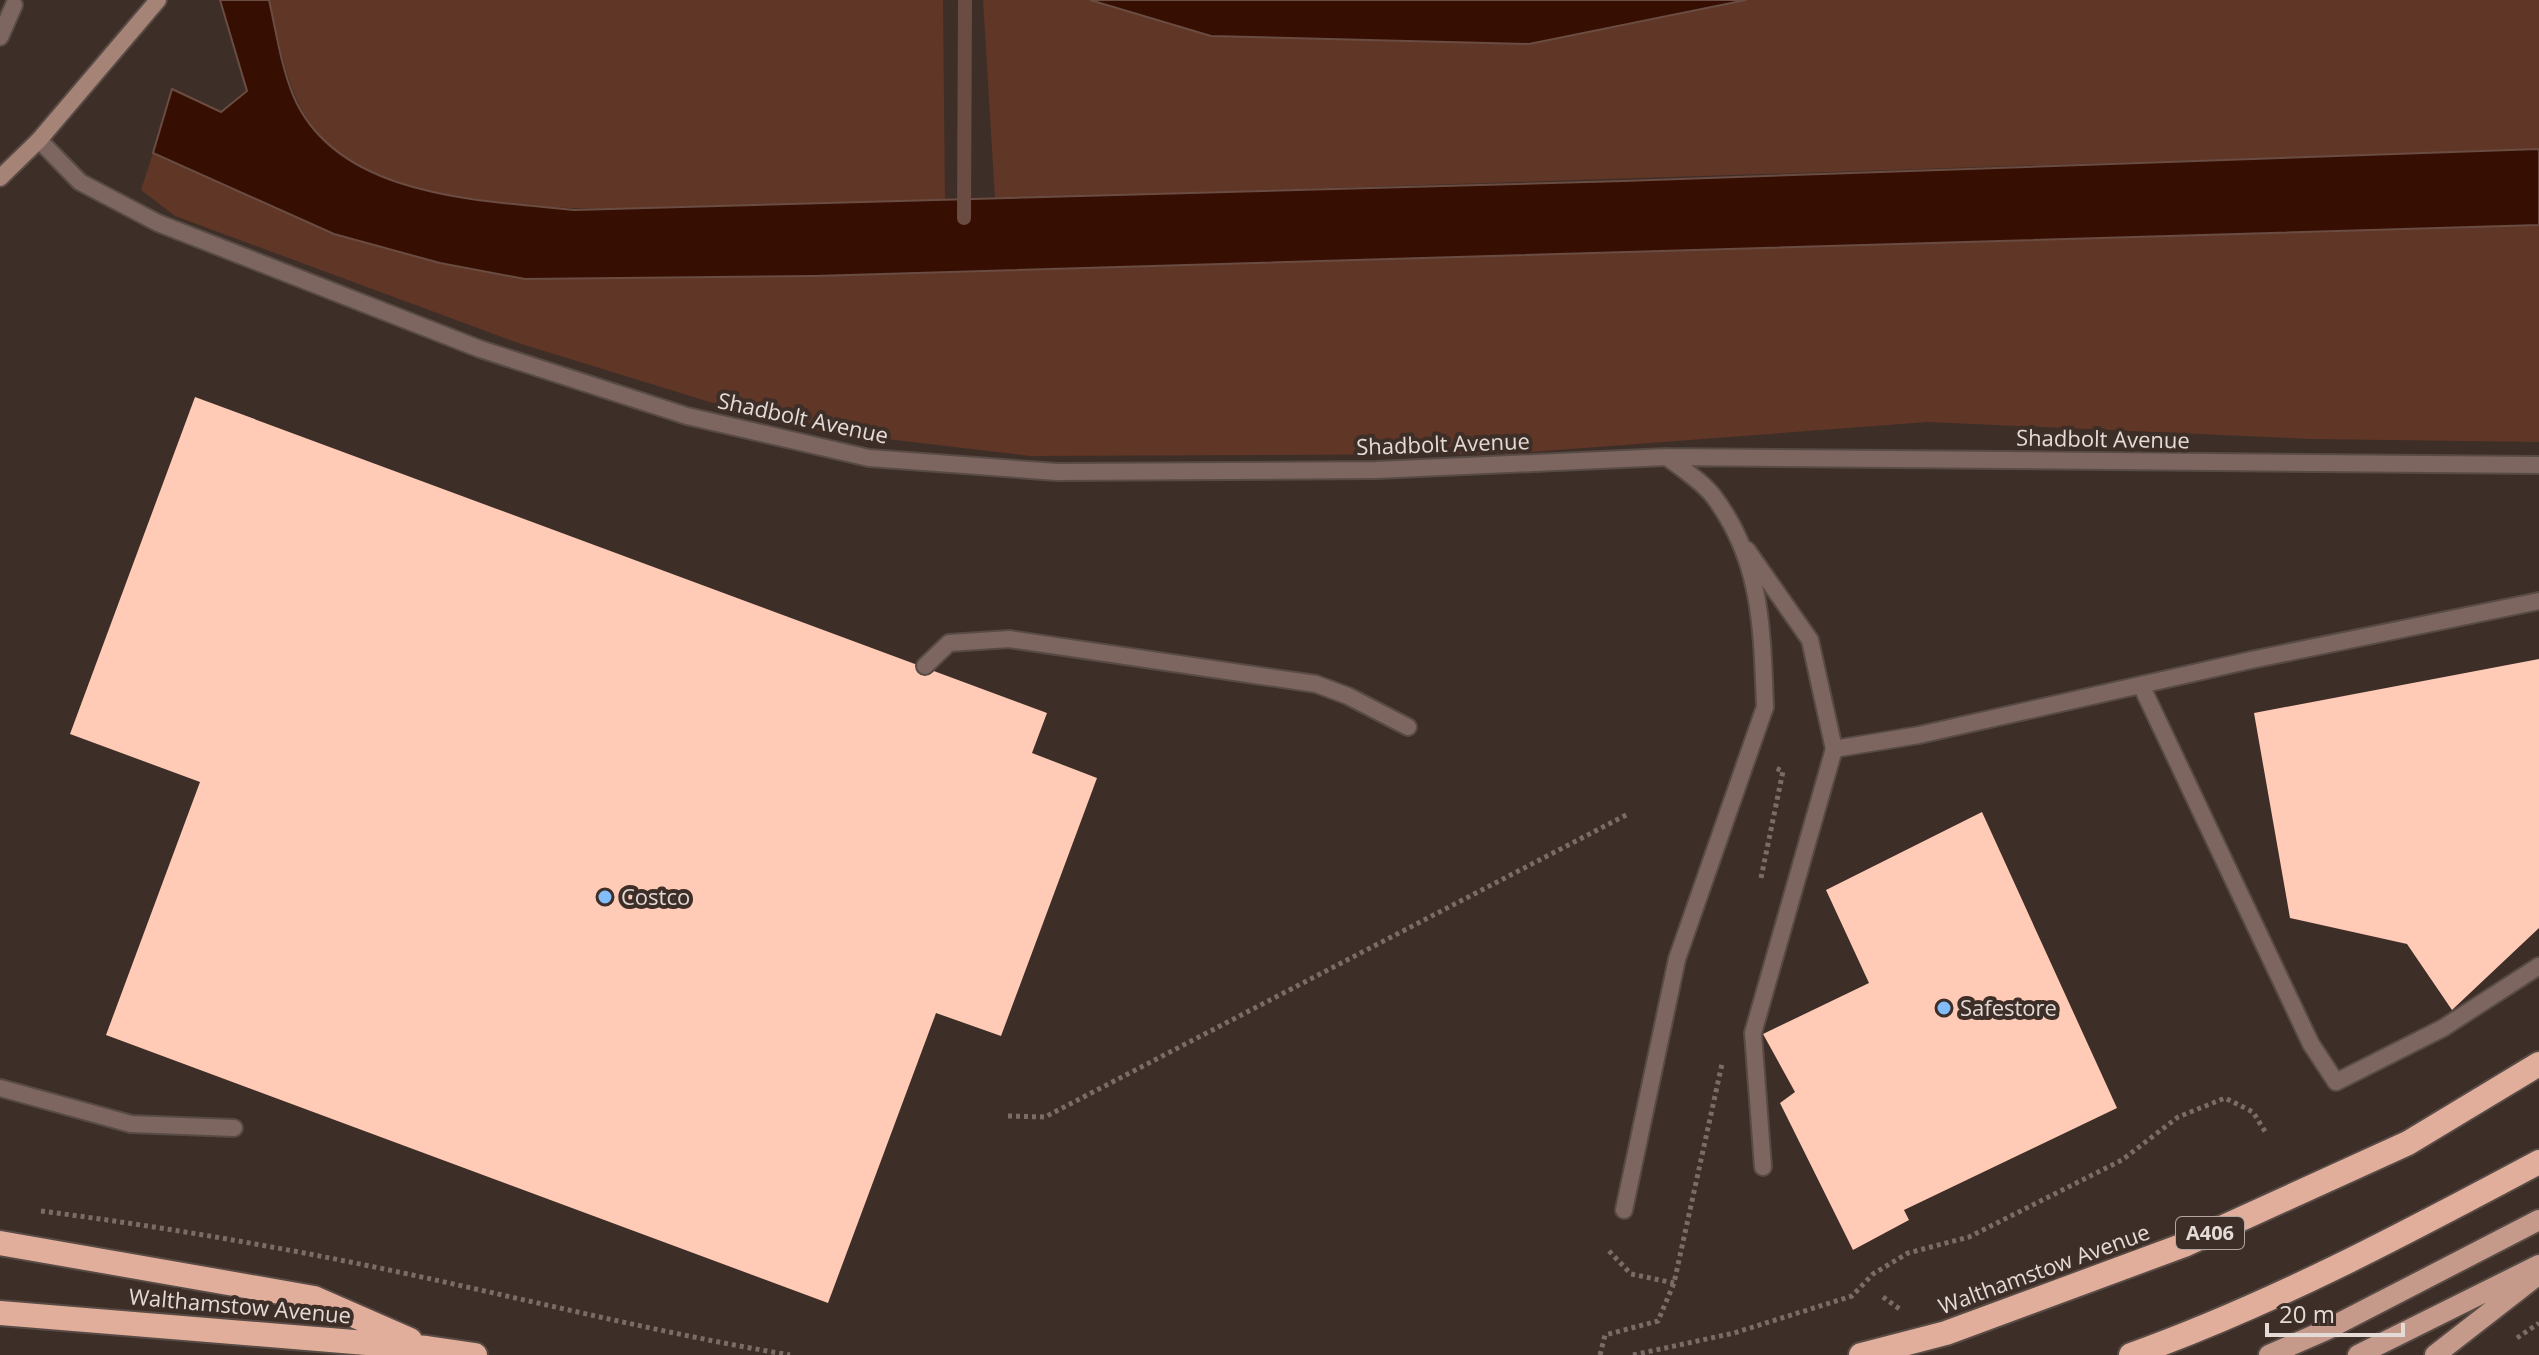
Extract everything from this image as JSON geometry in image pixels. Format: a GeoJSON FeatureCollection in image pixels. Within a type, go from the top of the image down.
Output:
{"type":"FeatureCollection","features":[{"type":"Feature","properties":{"kind":"highway","name":"Walthamstow Avenue"},"geometry":{"type":"LineString","coordinates":[[1861,1355],[1946,1333],[2184,1245],[2408,1143],[2539,1064]]}},
{"type":"Feature","properties":{"kind":"highway"},"geometry":{"type":"LineString","coordinates":[[2131,1355],[2204,1329],[2332,1271],[2539,1162]]}},
{"type":"Feature","properties":{"kind":"highway"},"geometry":{"type":"LineString","coordinates":[[0,1243],[314,1298],[427,1348]]}},
{"type":"Feature","properties":{"kind":"highway","name":"Walthamstow Avenue"},"geometry":{"type":"LineString","coordinates":[[0,1313],[427,1348],[475,1355]]}},
{"type":"Feature","properties":{"kind":"main road"},"geometry":{"type":"LineString","coordinates":[[2269,1355],[2326,1330],[2539,1220]]}},
{"type":"Feature","properties":{"kind":"main road"},"geometry":{"type":"LineString","coordinates":[[2358,1355],[2462,1300],[2539,1265]]}},
{"type":"Feature","properties":{"kind":"main road"},"geometry":{"type":"LineString","coordinates":[[2435,1355],[2539,1274]]}},
{"type":"Feature","properties":{"kind":"street"},"geometry":{"type":"LineString","coordinates":[[0,178],[39,140],[158,0]]}},
{"type":"Feature","properties":{"kind":"street"},"geometry":{"type":"LineString","coordinates":[[0,37],[14,5]]}},
{"type":"Feature","properties":{"kind":"street","name":"Shadbolt Avenue"},"geometry":{"type":"LineString","coordinates":[[39,140],[80,182],[158,223],[480,349],[687,416],[869,458],[1073,472],[1376,470],[1667,457],[2539,465]]}},
{"type":"Feature","properties":{"kind":"street"},"geometry":{"type":"LineString","coordinates":[[1667,457],[1713,495],[1810,640],[1834,749],[1753,1033],[1763,1167]]}},
{"type":"Feature","properties":{"kind":"street"},"geometry":{"type":"LineString","coordinates":[[1624,1210],[1677,959],[1765,707],[1762,628],[1747,550]]}},
{"type":"Feature","properties":{"kind":"street"},"geometry":{"type":"LineString","coordinates":[[1834,749],[1919,735],[2539,601]]}},
{"type":"Feature","properties":{"kind":"street"},"geometry":{"type":"LineString","coordinates":[[925,666],[949,643],[1009,639],[1316,684],[1408,727]]}},
{"type":"Feature","properties":{"kind":"street"},"geometry":{"type":"LineString","coordinates":[[2141,685],[2311,1044],[2336,1082],[2443,1028],[2539,966]]}},
{"type":"Feature","properties":{"kind":"street"},"geometry":{"type":"LineString","coordinates":[[0,1088],[131,1124],[234,1128]]}},
{"type":"Feature","properties":{"kind":"path"},"geometry":{"type":"LineString","coordinates":[[1747,759],[1783,771],[1758,891]]}},
{"type":"Feature","properties":{"kind":"path"},"geometry":{"type":"LineString","coordinates":[[1008,1116],[1045,1117],[1628,814]]}},
{"type":"Feature","properties":{"kind":"path"},"geometry":{"type":"LineString","coordinates":[[1600,1355],[1605,1335],[1658,1321],[1674,1283],[1723,1056]]}},
{"type":"Feature","properties":{"kind":"path"},"geometry":{"type":"LineString","coordinates":[[1633,1355],[1734,1333],[1852,1296],[1873,1274],[1908,1253],[1969,1237],[2122,1160],[2178,1117],[2225,1098],[2253,1112],[2266,1133]]}},
{"type":"Feature","properties":{"kind":"path"},"geometry":{"type":"LineString","coordinates":[[31,1209],[275,1249],[439,1281],[590,1317],[790,1355]]}},
{"type":"Feature","properties":{"kind":"path"},"geometry":{"type":"LineString","coordinates":[[1609,1251],[1631,1274],[1674,1283]]}},
{"type":"Feature","properties":{"kind":"shaded area"},"geometry":{"type":"Polygon","coordinates":[[[220,0],[269,0],[293,95],[314,129],[342,155],[376,174],[414,187],[496,202],[574,210],[1623,181],[2539,149],[2539,225],[815,276],[525,279],[440,263],[334,234],[153,153],[172,89],[221,112],[247,91],[220,0]]]}},
{"type":"Feature","properties":{"kind":"shaded area"},"geometry":{"type":"Polygon","coordinates":[[[269,0],[943,0],[945,201],[577,208],[459,198],[405,185],[359,166],[323,139],[311,124],[301,109],[287,74],[269,0]]]}},
{"type":"Feature","properties":{"kind":"shaded area"},"geometry":{"type":"Polygon","coordinates":[[[983,0],[1090,0],[1211,36],[1529,44],[1746,0],[2539,0],[2539,149],[995,199],[983,0]]]}},
{"type":"Feature","properties":{"kind":"shaded area"},"geometry":{"type":"Polygon","coordinates":[[[1090,0],[1746,0],[1529,44],[1211,36],[1090,0]]]}},
{"type":"Feature","properties":{"kind":"shaded area"},"geometry":{"type":"Polygon","coordinates":[[[153,153],[334,234],[440,263],[525,279],[815,276],[2539,225],[2539,442],[2311,439],[1928,422],[1505,454],[1030,456],[794,428],[518,343],[175,216],[141,190],[153,153]]]}},
{"type":"Feature","properties":{"kind":"building","name":"Costco"},"geometry":{"type":"Polygon","coordinates":[[[195,397],[1047,713],[1032,753],[1097,778],[1001,1036],[936,1013],[828,1303],[106,1035],[200,782],[70,734],[195,397]]]}},
{"type":"Feature","properties":{"kind":"building"},"geometry":{"type":"Polygon","coordinates":[[[2539,659],[2539,928],[2452,1010],[2407,944],[2290,918],[2254,713],[2539,659]]]}},
{"type":"Feature","properties":{"kind":"building","name":"Safestore"},"geometry":{"type":"Polygon","coordinates":[[[1982,812],[2117,1108],[1904,1210],[1909,1220],[1853,1250],[1780,1103],[1795,1092],[1763,1034],[1869,983],[1826,890],[1982,812]]]}},
{"type":"Feature","properties":{"kind":"waterway"},"geometry":{"type":"LineString","coordinates":[[964,218],[965,0]]}},
{"type":"Feature","properties":{"kind":"place","name":"Costco"},"geometry":{"type":"Point","coordinates":[605,897]}},
{"type":"Feature","properties":{"kind":"place","name":"Safestore"},"geometry":{"type":"Point","coordinates":[1944,1008]}}]}
